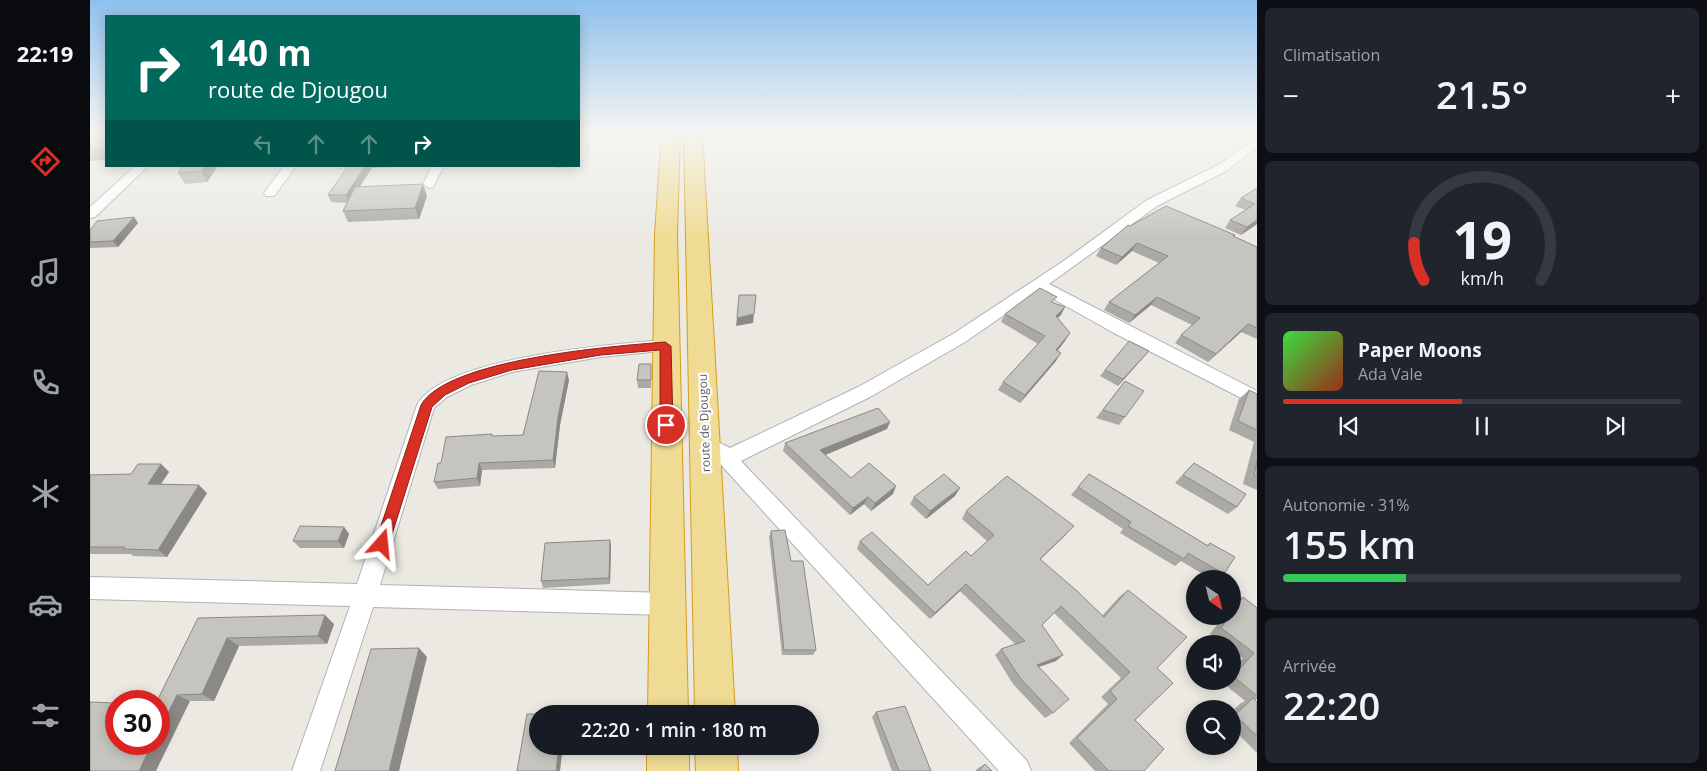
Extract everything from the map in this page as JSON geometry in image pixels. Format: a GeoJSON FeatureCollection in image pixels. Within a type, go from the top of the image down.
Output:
{"type":"FeatureCollection","features":[{"type":"Feature","properties":{"kind":"highway"},"geometry":{"type":"LineString","coordinates":[[668,705],[665,346],[666,234],[669,168]]}},
{"type":"Feature","properties":{"kind":"highway","name":"route de Djougou"},"geometry":{"type":"LineString","coordinates":[[694,168],[715,705]]}},
{"type":"Feature","properties":{"kind":"highway"},"geometry":{"type":"LineString","coordinates":[[668,755],[668,771]]}},
{"type":"Feature","properties":{"kind":"highway"},"geometry":{"type":"LineString","coordinates":[[716,755],[717,771]]}},
{"type":"Feature","properties":{"kind":"street"},"geometry":{"type":"LineString","coordinates":[[90,214],[140,168]]}},
{"type":"Feature","properties":{"kind":"street"},"geometry":{"type":"LineString","coordinates":[[270,193],[289,168]]}},
{"type":"Feature","properties":{"kind":"street"},"geometry":{"type":"LineString","coordinates":[[429,184],[437,168]]}},
{"type":"Feature","properties":{"kind":"street"},"geometry":{"type":"LineString","coordinates":[[728,458],[864,392],[960,338],[1039,285],[1152,202],[1222,168]]}},
{"type":"Feature","properties":{"kind":"street"},"geometry":{"type":"LineString","coordinates":[[1152,202],[1170,210]]}},
{"type":"Feature","properties":{"kind":"street"},"geometry":{"type":"LineString","coordinates":[[1039,285],[1120,330],[1257,399]]}},
{"type":"Feature","properties":{"kind":"street"},"geometry":{"type":"LineString","coordinates":[[306,771],[365,596],[426,405],[441,392],[465,380],[512,366],[601,351],[665,346]]}},
{"type":"Feature","properties":{"kind":"street"},"geometry":{"type":"LineString","coordinates":[[704,434],[1017,771]]}},
{"type":"Feature","properties":{"kind":"street"},"geometry":{"type":"LineString","coordinates":[[90,588],[667,604]]}},
{"type":"Feature","properties":{"kind":"building"},"geometry":{"type":"Polygon","coordinates":[[[182,168],[203,168],[201,171],[178,173],[182,168]]]}},
{"type":"Feature","properties":{"kind":"building"},"geometry":{"type":"Polygon","coordinates":[[[347,168],[364,168],[346,195],[328,195],[347,168]]]}},
{"type":"Feature","properties":{"kind":"building"},"geometry":{"type":"Polygon","coordinates":[[[423,184],[415,208],[343,211],[355,187],[423,184]]]}},
{"type":"Feature","properties":{"kind":"building"},"geometry":{"type":"Polygon","coordinates":[[[1257,188],[1257,220],[1247,227],[1230,220],[1255,204],[1241,198],[1257,188]]]}},
{"type":"Feature","properties":{"kind":"building"},"geometry":{"type":"Polygon","coordinates":[[[1166,206],[1235,235],[1233,236],[1257,247],[1257,328],[1248,324],[1216,354],[1181,335],[1200,318],[1157,297],[1135,315],[1109,302],[1168,256],[1137,243],[1122,257],[1101,248],[1128,225],[1130,226],[1166,206]]]}},
{"type":"Feature","properties":{"kind":"building"},"geometry":{"type":"Polygon","coordinates":[[[134,217],[113,241],[90,242],[90,230],[97,221],[134,217]]]}},
{"type":"Feature","properties":{"kind":"building"},"geometry":{"type":"Polygon","coordinates":[[[1040,288],[1057,297],[1051,302],[1065,307],[1056,316],[1070,333],[1056,350],[1061,353],[1025,395],[1003,382],[1045,336],[1005,314],[1040,288]]]}},
{"type":"Feature","properties":{"kind":"building"},"geometry":{"type":"Polygon","coordinates":[[[739,295],[756,295],[754,314],[737,318],[739,295]]]}},
{"type":"Feature","properties":{"kind":"building"},"geometry":{"type":"Polygon","coordinates":[[[1129,341],[1149,351],[1123,379],[1105,370],[1129,341]]]}},
{"type":"Feature","properties":{"kind":"building"},"geometry":{"type":"Polygon","coordinates":[[[639,364],[651,364],[651,380],[637,380],[639,364]]]}},
{"type":"Feature","properties":{"kind":"building"},"geometry":{"type":"Polygon","coordinates":[[[539,371],[567,372],[558,417],[553,460],[479,463],[477,478],[434,482],[438,463],[441,463],[446,437],[492,434],[492,436],[523,435],[539,371]]]}},
{"type":"Feature","properties":{"kind":"building"},"geometry":{"type":"Polygon","coordinates":[[[1125,381],[1144,391],[1125,417],[1103,410],[1125,381]]]}},
{"type":"Feature","properties":{"kind":"building"},"geometry":{"type":"Polygon","coordinates":[[[1249,390],[1257,394],[1257,430],[1238,421],[1249,390]]]}},
{"type":"Feature","properties":{"kind":"building"},"geometry":{"type":"Polygon","coordinates":[[[878,408],[890,422],[820,450],[851,478],[869,463],[896,486],[875,503],[868,497],[853,508],[785,443],[878,408]]]}},
{"type":"Feature","properties":{"kind":"building"},"geometry":{"type":"Polygon","coordinates":[[[1257,461],[1257,476],[1254,475],[1257,461]]]}},
{"type":"Feature","properties":{"kind":"building"},"geometry":{"type":"Polygon","coordinates":[[[1194,463],[1246,494],[1237,507],[1183,475],[1194,463]]]}},
{"type":"Feature","properties":{"kind":"building"},"geometry":{"type":"Polygon","coordinates":[[[138,464],[161,464],[148,484],[199,485],[158,550],[124,549],[125,547],[90,547],[90,475],[131,474],[138,464]]]}},
{"type":"Feature","properties":{"kind":"building"},"geometry":{"type":"Polygon","coordinates":[[[944,474],[960,488],[930,511],[914,497],[944,474]]]}},
{"type":"Feature","properties":{"kind":"building"},"geometry":{"type":"Polygon","coordinates":[[[1089,474],[1208,546],[1210,543],[1235,557],[1227,570],[1217,570],[1188,553],[1184,559],[1128,526],[1131,522],[1078,487],[1089,474]]]}},
{"type":"Feature","properties":{"kind":"building"},"geometry":{"type":"Polygon","coordinates":[[[1007,476],[1074,526],[1040,559],[1104,617],[1128,590],[1186,636],[1157,668],[1173,683],[1135,720],[1164,749],[1144,771],[1109,771],[1077,738],[1117,699],[1110,691],[1130,672],[1061,606],[1042,625],[1063,655],[1037,665],[1069,699],[1053,713],[1020,678],[1001,649],[1025,641],[966,584],[935,613],[860,541],[872,532],[928,585],[966,551],[971,556],[994,535],[966,511],[1007,476]]]}},
{"type":"Feature","properties":{"kind":"building"},"geometry":{"type":"Polygon","coordinates":[[[300,526],[344,527],[338,541],[293,541],[300,526]]]}},
{"type":"Feature","properties":{"kind":"building"},"geometry":{"type":"Polygon","coordinates":[[[785,530],[791,561],[803,561],[816,650],[784,650],[771,531],[785,530]]]}},
{"type":"Feature","properties":{"kind":"building"},"geometry":{"type":"Polygon","coordinates":[[[610,540],[609,578],[541,581],[545,543],[610,540]]]}},
{"type":"Feature","properties":{"kind":"building"},"geometry":{"type":"Polygon","coordinates":[[[1243,597],[1257,608],[1257,696],[1241,683],[1241,667],[1254,653],[1241,643],[1241,635],[1230,635],[1221,628],[1223,625],[1241,625],[1241,600],[1243,597]]]}},
{"type":"Feature","properties":{"kind":"building"},"geometry":{"type":"Polygon","coordinates":[[[325,615],[318,636],[227,638],[202,694],[177,695],[170,709],[170,690],[162,690],[198,618],[325,615]]]}},
{"type":"Feature","properties":{"kind":"building"},"geometry":{"type":"Polygon","coordinates":[[[419,648],[389,771],[335,771],[371,649],[419,648]]]}},
{"type":"Feature","properties":{"kind":"building"},"geometry":{"type":"Polygon","coordinates":[[[1253,698],[1257,702],[1257,736],[1241,721],[1241,709],[1253,698]]]}},
{"type":"Feature","properties":{"kind":"building"},"geometry":{"type":"Polygon","coordinates":[[[90,702],[105,703],[105,755],[147,755],[139,771],[90,771],[90,702]]]}},
{"type":"Feature","properties":{"kind":"building"},"geometry":{"type":"Polygon","coordinates":[[[905,706],[931,771],[899,771],[876,712],[905,706]]]}},
{"type":"Feature","properties":{"kind":"building"},"geometry":{"type":"Polygon","coordinates":[[[527,714],[529,714],[529,755],[558,755],[556,771],[517,771],[527,714]]]}},
{"type":"Feature","properties":{"kind":"building"},"geometry":{"type":"Polygon","coordinates":[[[985,764],[992,771],[979,771],[985,764]]]}},
{"type":"Feature","properties":{"kind":"route"},"geometry":{"type":"LineString","coordinates":[[382,544],[426,405],[441,392],[465,380],[512,366],[601,351],[665,346],[666,425]]}}]}
